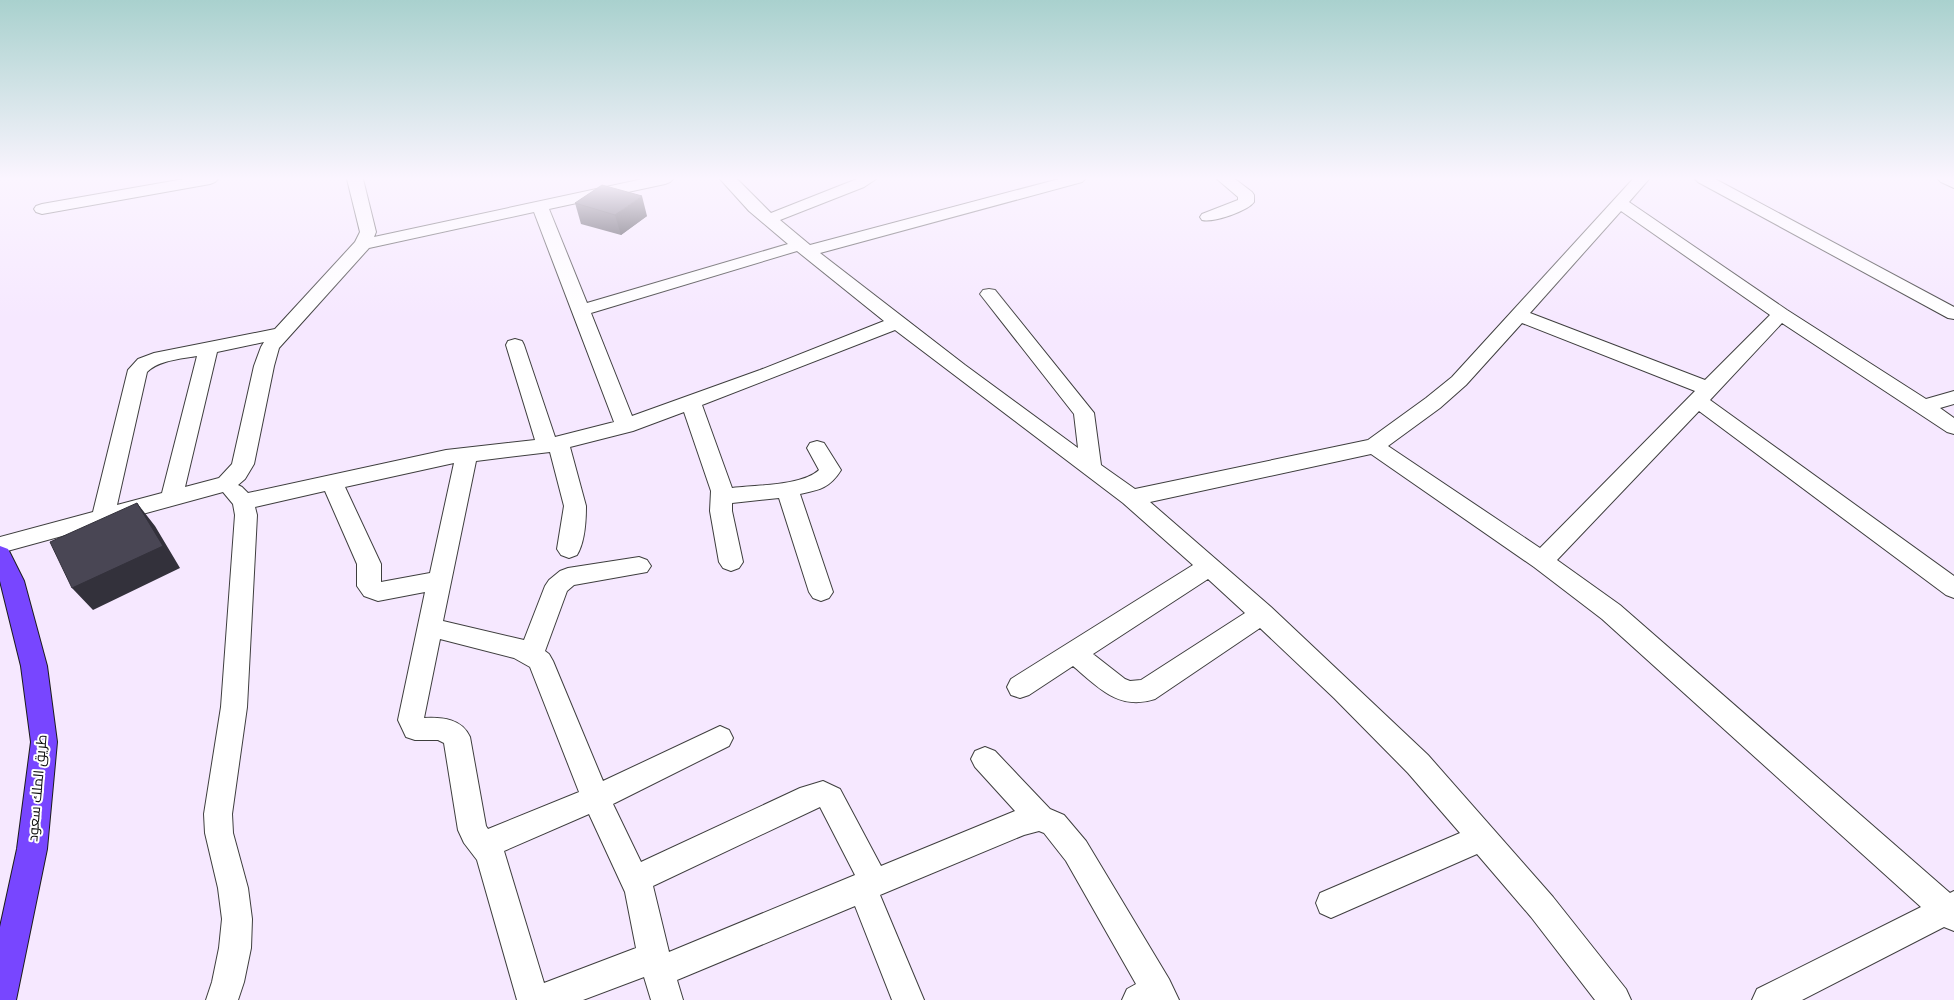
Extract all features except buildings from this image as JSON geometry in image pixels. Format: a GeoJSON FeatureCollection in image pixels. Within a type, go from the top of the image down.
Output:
{"type":"FeatureCollection","features":[{"type":"Feature","properties":{"kind":"highway","name":"طريق الملك سعود"},"geometry":{"type":"LineString","coordinates":[[0,555],[12,581],[34,666],[44,742],[32,849],[0,1000]]}},
{"type":"Feature","properties":{"kind":"street"},"geometry":{"type":"LineString","coordinates":[[222,1000],[228,982],[235,948],[237,919],[233,888],[219,833],[218,814],[234,707],[246,515],[235,493],[237,474],[242,464],[264,366],[270,347],[362,244],[368,232],[366,226]]}},
{"type":"Feature","properties":{"kind":"street"},"geometry":{"type":"LineString","coordinates":[[362,244],[450,226]]}},
{"type":"Feature","properties":{"kind":"street"},"geometry":{"type":"LineString","coordinates":[[547,226],[626,426]]}},
{"type":"Feature","properties":{"kind":"street"},"geometry":{"type":"LineString","coordinates":[[777,226],[897,322],[1131,498],[1210,566],[1262,614],[1343,690],[1418,764],[1542,907],[1615,1000]]}},
{"type":"Feature","properties":{"kind":"street"},"geometry":{"type":"LineString","coordinates":[[581,310],[805,248],[893,226]]}},
{"type":"Feature","properties":{"kind":"street"},"geometry":{"type":"LineString","coordinates":[[1131,498],[1374,446],[1433,403],[1459,381],[1599,226]]}},
{"type":"Feature","properties":{"kind":"street"},"geometry":{"type":"LineString","coordinates":[[1653,226],[1781,314],[1954,428]]}},
{"type":"Feature","properties":{"kind":"street"},"geometry":{"type":"LineString","coordinates":[[1790,226],[1954,314]]}},
{"type":"Feature","properties":{"kind":"street"},"geometry":{"type":"LineString","coordinates":[[989,294],[1084,413],[1087,426],[1091,468]]}},
{"type":"Feature","properties":{"kind":"street"},"geometry":{"type":"LineString","coordinates":[[1542,561],[1781,314]]}},
{"type":"Feature","properties":{"kind":"street"},"geometry":{"type":"LineString","coordinates":[[1518,315],[1703,394],[1954,589]]}},
{"type":"Feature","properties":{"kind":"street"},"geometry":{"type":"LineString","coordinates":[[0,545],[172,498],[235,493],[332,482],[467,454],[553,444],[626,426],[767,374],[897,322]]}},
{"type":"Feature","properties":{"kind":"street"},"geometry":{"type":"LineString","coordinates":[[103,517],[138,370],[145,363],[162,357],[281,333]]}},
{"type":"Feature","properties":{"kind":"street"},"geometry":{"type":"LineString","coordinates":[[516,345],[553,444],[574,506],[575,515],[568,549]]}},
{"type":"Feature","properties":{"kind":"street"},"geometry":{"type":"LineString","coordinates":[[172,498],[208,348]]}},
{"type":"Feature","properties":{"kind":"street"},"geometry":{"type":"LineString","coordinates":[[1923,407],[1954,397]]}},
{"type":"Feature","properties":{"kind":"street"},"geometry":{"type":"LineString","coordinates":[[691,402],[722,491],[721,511],[731,562]]}},
{"type":"Feature","properties":{"kind":"street"},"geometry":{"type":"LineString","coordinates":[[1374,446],[1542,561],[1611,612],[1952,910],[1768,1000]]}},
{"type":"Feature","properties":{"kind":"street"},"geometry":{"type":"LineString","coordinates":[[722,497],[787,489],[822,480],[828,476],[830,470],[817,448]]}},
{"type":"Feature","properties":{"kind":"street"},"geometry":{"type":"LineString","coordinates":[[467,454],[411,720],[415,729],[444,728],[452,732],[457,737],[472,830],[476,839],[484,845],[490,853],[533,1000]]}},
{"type":"Feature","properties":{"kind":"street"},"geometry":{"type":"LineString","coordinates":[[332,482],[369,564],[369,586],[372,590],[378,592],[440,580]]}},
{"type":"Feature","properties":{"kind":"street"},"geometry":{"type":"LineString","coordinates":[[787,489],[821,592]]}},
{"type":"Feature","properties":{"kind":"street"},"geometry":{"type":"LineString","coordinates":[[531,654],[560,581],[568,577],[640,566]]}},
{"type":"Feature","properties":{"kind":"street"},"geometry":{"type":"LineString","coordinates":[[1020,688],[1210,566]]}},
{"type":"Feature","properties":{"kind":"street"},"geometry":{"type":"LineString","coordinates":[[1074,654],[1116,687],[1129,692],[1146,690],[1262,614]]}},
{"type":"Feature","properties":{"kind":"street"},"geometry":{"type":"LineString","coordinates":[[430,627],[519,649],[531,654],[540,661],[596,798],[640,891],[660,976]]}},
{"type":"Feature","properties":{"kind":"street"},"geometry":{"type":"LineString","coordinates":[[484,845],[596,798],[720,738]]}},
{"type":"Feature","properties":{"kind":"street"},"geometry":{"type":"LineString","coordinates":[[985,759],[1040,818],[1054,824],[1076,851],[1153,997]]}},
{"type":"Feature","properties":{"kind":"street"},"geometry":{"type":"LineString","coordinates":[[635,880],[810,797],[823,794],[830,798],[868,885],[908,1000]]}},
{"type":"Feature","properties":{"kind":"street"},"geometry":{"type":"LineString","coordinates":[[542,1000],[660,976],[868,885],[1022,822],[1040,818]]}},
{"type":"Feature","properties":{"kind":"street"},"geometry":{"type":"LineString","coordinates":[[1331,903],[1482,838]]}}]}
